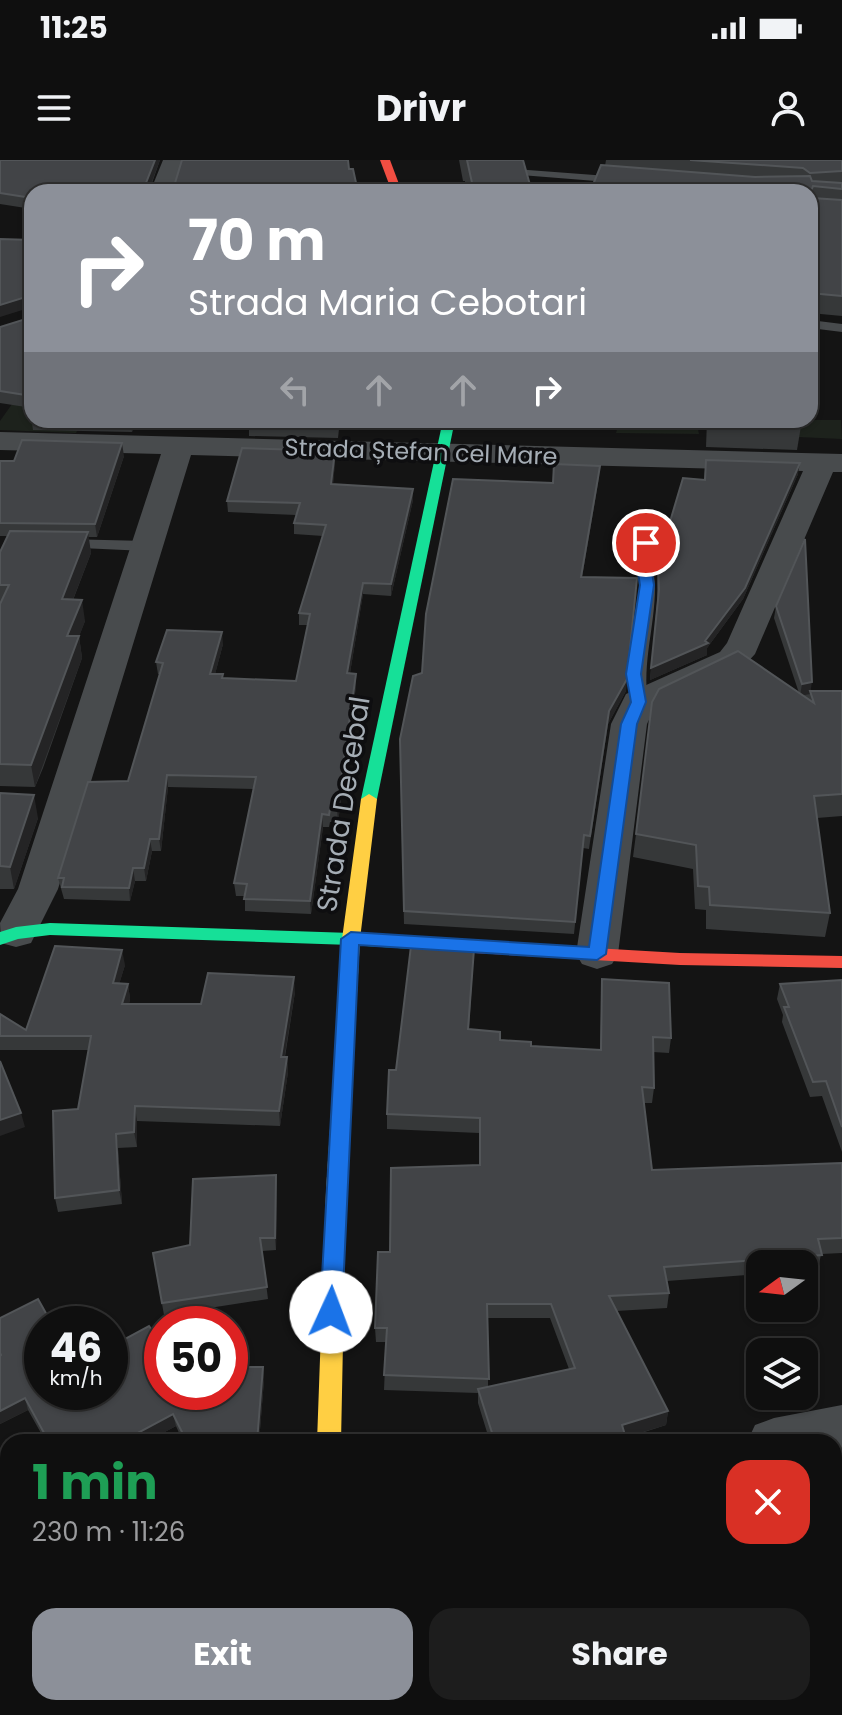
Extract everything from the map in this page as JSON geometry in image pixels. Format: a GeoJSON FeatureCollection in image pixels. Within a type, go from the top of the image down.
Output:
{"type":"FeatureCollection","features":[{"type":"Feature","properties":{"kind":"main road","name":"Strada Decebal"},"geometry":{"type":"LineString","coordinates":[[329,1434],[337,1178],[351,939],[370,788],[396,655],[448,428]]}},
{"type":"Feature","properties":{"kind":"main road"},"geometry":{"type":"LineString","coordinates":[[8,936],[50,929],[351,939],[597,954],[842,962]]}},
{"type":"Feature","properties":{"kind":"street"},"geometry":{"type":"LineString","coordinates":[[165,184],[174,160]]}},
{"type":"Feature","properties":{"kind":"street","name":"Strada Ștefan cel Mare"},"geometry":{"type":"LineString","coordinates":[[0,441],[179,444],[222,432],[443,455],[832,463]]}},
{"type":"Feature","properties":{"kind":"street"},"geometry":{"type":"LineString","coordinates":[[8,936],[38,889],[179,444]]}},
{"type":"Feature","properties":{"kind":"street"},"geometry":{"type":"LineString","coordinates":[[597,954],[629,724],[639,702],[732,659],[743,647],[832,463]]}},
{"type":"Feature","properties":{"kind":"street"},"geometry":{"type":"LineString","coordinates":[[26,802],[65,804]]}},
{"type":"Feature","properties":{"kind":"street"},"geometry":{"type":"LineString","coordinates":[[816,1434],[842,1429]]}},
{"type":"Feature","properties":{"kind":"lane"},"geometry":{"type":"LineString","coordinates":[[492,171],[634,181]]}},
{"type":"Feature","properties":{"kind":"lane"},"geometry":{"type":"LineString","coordinates":[[537,184],[539,174]]}},
{"type":"Feature","properties":{"kind":"lane"},"geometry":{"type":"LineString","coordinates":[[394,176],[521,184]]}},
{"type":"Feature","properties":{"kind":"lane"},"geometry":{"type":"LineString","coordinates":[[818,325],[842,328]]}},
{"type":"Feature","properties":{"kind":"lane"},"geometry":{"type":"LineString","coordinates":[[41,543],[146,546]]}},
{"type":"Feature","properties":{"kind":"lane"},"geometry":{"type":"LineString","coordinates":[[639,702],[633,674],[647,585],[642,554],[646,543]]}},
{"type":"Feature","properties":{"kind":"shaded area"},"geometry":{"type":"Polygon","coordinates":[[[24,387],[24,428],[78,429],[76,433],[0,430],[0,421],[24,387]]]}},
{"type":"Feature","properties":{"kind":"shaded area"},"geometry":{"type":"Polygon","coordinates":[[[818,420],[841,420],[842,439],[798,437],[796,428],[818,428],[818,420]]]}},
{"type":"Feature","properties":{"kind":"shaded area"},"geometry":{"type":"Polygon","coordinates":[[[618,428],[698,428],[699,434],[616,433],[618,428]]]}},
{"type":"Feature","properties":{"kind":"building"},"geometry":{"type":"Polygon","coordinates":[[[0,160],[155,160],[146,183],[175,183],[182,160],[348,160],[356,184],[24,184],[24,197],[0,193],[0,160]]]}},
{"type":"Feature","properties":{"kind":"building"},"geometry":{"type":"Polygon","coordinates":[[[467,160],[523,160],[530,184],[472,184],[467,160]]]}},
{"type":"Feature","properties":{"kind":"building"},"geometry":{"type":"Polygon","coordinates":[[[690,160],[842,160],[842,171],[810,173],[803,168],[690,160]]]}},
{"type":"Feature","properties":{"kind":"building"},"geometry":{"type":"Polygon","coordinates":[[[601,165],[755,177],[810,176],[812,181],[842,183],[842,189],[818,187],[818,184],[593,184],[601,165]]]}},
{"type":"Feature","properties":{"kind":"building"},"geometry":{"type":"Polygon","coordinates":[[[818,198],[842,200],[842,296],[818,294],[818,198]]]}},
{"type":"Feature","properties":{"kind":"building"},"geometry":{"type":"Polygon","coordinates":[[[0,239],[24,240],[24,298],[0,305],[0,239]]]}},
{"type":"Feature","properties":{"kind":"building"},"geometry":{"type":"Polygon","coordinates":[[[24,320],[24,395],[0,391],[0,327],[24,320]]]}},
{"type":"Feature","properties":{"kind":"building"},"geometry":{"type":"Polygon","coordinates":[[[22,440],[122,443],[95,524],[0,523],[0,461],[14,461],[22,440]]]}},
{"type":"Feature","properties":{"kind":"building"},"geometry":{"type":"Polygon","coordinates":[[[242,448],[335,451],[331,484],[413,489],[391,584],[363,583],[347,673],[356,674],[337,809],[330,809],[329,815],[322,814],[310,901],[244,899],[247,884],[234,883],[256,777],[167,775],[159,839],[150,839],[144,868],[133,868],[129,888],[62,887],[64,878],[58,878],[88,782],[128,781],[163,663],[156,662],[167,630],[222,632],[210,674],[223,674],[222,678],[296,681],[310,614],[299,613],[326,525],[294,523],[300,503],[227,501],[242,448]]]}},
{"type":"Feature","properties":{"kind":"building"},"geometry":{"type":"Polygon","coordinates":[[[706,460],[800,463],[745,588],[705,641],[708,643],[651,668],[659,590],[658,562],[683,478],[705,480],[706,460]]]}},
{"type":"Feature","properties":{"kind":"building"},"geometry":{"type":"Polygon","coordinates":[[[554,464],[600,466],[581,577],[637,578],[627,679],[609,711],[590,836],[584,835],[575,922],[404,911],[400,739],[413,676],[422,673],[426,614],[453,479],[553,483],[554,464]]]}},
{"type":"Feature","properties":{"kind":"building"},"geometry":{"type":"Polygon","coordinates":[[[10,531],[88,532],[62,599],[82,600],[67,636],[79,636],[31,765],[0,764],[0,604],[9,585],[0,585],[0,552],[10,531]]]}},
{"type":"Feature","properties":{"kind":"building"},"geometry":{"type":"Polygon","coordinates":[[[805,539],[812,682],[802,684],[776,606],[805,539]]]}},
{"type":"Feature","properties":{"kind":"building"},"geometry":{"type":"Polygon","coordinates":[[[738,651],[814,703],[810,691],[842,691],[842,794],[814,796],[830,913],[710,905],[709,887],[698,886],[696,845],[636,834],[652,702],[659,689],[738,651]]]}},
{"type":"Feature","properties":{"kind":"building"},"geometry":{"type":"Polygon","coordinates":[[[0,793],[34,795],[10,867],[0,866],[0,793]]]}},
{"type":"Feature","properties":{"kind":"building"},"geometry":{"type":"Polygon","coordinates":[[[55,946],[122,950],[113,983],[128,984],[122,1004],[201,1004],[208,973],[294,977],[281,1057],[287,1057],[279,1111],[135,1106],[134,1132],[116,1134],[119,1190],[55,1198],[53,1111],[78,1109],[91,1036],[0,1036],[0,1014],[26,1030],[55,946]]]}},
{"type":"Feature","properties":{"kind":"building"},"geometry":{"type":"Polygon","coordinates":[[[411,946],[474,949],[468,1029],[500,1032],[500,1040],[531,1042],[531,1046],[601,1050],[602,979],[669,983],[671,1038],[653,1037],[654,1088],[642,1087],[652,1170],[842,1163],[842,1238],[818,1239],[822,1255],[818,1255],[818,1250],[746,1250],[746,1261],[664,1267],[669,1293],[609,1296],[668,1411],[622,1425],[625,1434],[492,1434],[478,1389],[575,1368],[551,1304],[487,1304],[489,1379],[384,1375],[387,1328],[375,1328],[378,1252],[390,1252],[391,1168],[480,1165],[480,1118],[387,1114],[389,1070],[396,1070],[411,946]]]}},
{"type":"Feature","properties":{"kind":"building"},"geometry":{"type":"Polygon","coordinates":[[[842,980],[842,1127],[826,1081],[813,1082],[784,1007],[789,1007],[780,984],[842,980]]]}},
{"type":"Feature","properties":{"kind":"building"},"geometry":{"type":"Polygon","coordinates":[[[0,1061],[21,1113],[0,1120],[0,1061]]]}},
{"type":"Feature","properties":{"kind":"building"},"geometry":{"type":"Polygon","coordinates":[[[276,1175],[275,1238],[260,1238],[267,1287],[162,1303],[153,1253],[190,1245],[193,1179],[276,1175]]]}},
{"type":"Feature","properties":{"kind":"building"},"geometry":{"type":"Polygon","coordinates":[[[38,1299],[42,1306],[24,1306],[38,1299]]]}},
{"type":"Feature","properties":{"kind":"building"},"geometry":{"type":"Polygon","coordinates":[[[24,1306],[24,1399],[0,1411],[1,1355],[0,1318],[24,1306]]]}},
{"type":"Feature","properties":{"kind":"building"},"geometry":{"type":"Polygon","coordinates":[[[144,1329],[144,1410],[248,1410],[248,1367],[263,1367],[258,1434],[183,1434],[173,1414],[136,1434],[45,1434],[32,1410],[128,1410],[128,1337],[144,1329]]]}},
{"type":"Feature","properties":{"kind":"traffic: fast"},"geometry":{"type":"LineString","coordinates":[[369,799],[447,428]]}},
{"type":"Feature","properties":{"kind":"traffic: fast"},"geometry":{"type":"LineString","coordinates":[[0,939],[16,933],[50,929],[351,939],[475,947]]}},
{"type":"Feature","properties":{"kind":"traffic: slow"},"geometry":{"type":"LineString","coordinates":[[329,1434],[336,1192],[351,939],[369,799]]}},
{"type":"Feature","properties":{"kind":"traffic: jam"},"geometry":{"type":"LineString","coordinates":[[385,160],[394,184]]}},
{"type":"Feature","properties":{"kind":"traffic: jam"},"geometry":{"type":"LineString","coordinates":[[475,947],[680,959],[842,962]]}},
{"type":"Feature","properties":{"kind":"route"},"geometry":{"type":"LineString","coordinates":[[331,1312],[351,939],[597,954],[629,724],[639,702],[633,674],[647,585],[642,554],[646,543]]}}]}
